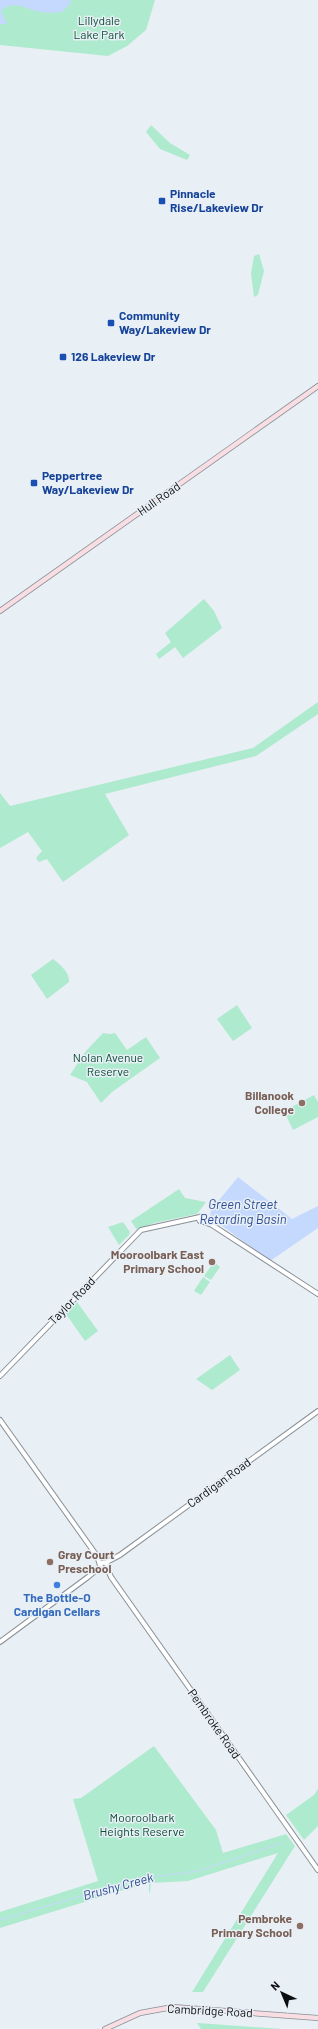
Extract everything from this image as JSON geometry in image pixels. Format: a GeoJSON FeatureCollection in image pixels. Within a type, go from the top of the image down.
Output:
{"type":"FeatureCollection","features":[{"type":"Feature","properties":{"kind":"main road","name":"Hull Road"},"geometry":{"type":"LineString","coordinates":[[0,610],[318,386]]}},
{"type":"Feature","properties":{"kind":"main road","name":"Cambridge Road"},"geometry":{"type":"LineString","coordinates":[[105,2029],[136,2014],[173,2007],[318,2018]]}},
{"type":"Feature","properties":{"kind":"street","name":"Taylor Road"},"geometry":{"type":"LineString","coordinates":[[0,1376],[136,1234],[147,1227],[192,1220],[202,1220],[318,1294]]}},
{"type":"Feature","properties":{"kind":"street","name":"Cardigan Road"},"geometry":{"type":"LineString","coordinates":[[0,1642],[318,1411]]}},
{"type":"Feature","properties":{"kind":"street","name":"Pembroke Road"},"geometry":{"type":"LineString","coordinates":[[0,1420],[318,1870]]}},
{"type":"Feature","properties":{"kind":"green space","name":"Lillydale Lake Park"},"geometry":{"type":"Polygon","coordinates":[[[0,0],[155,0],[146,30],[127,46],[108,56],[0,45],[0,0]]]}},
{"type":"Feature","properties":{"kind":"green space"},"geometry":{"type":"Polygon","coordinates":[[[151,125],[170,143],[190,155],[187,160],[160,149],[146,132],[151,125]]]}},
{"type":"Feature","properties":{"kind":"green space"},"geometry":{"type":"Polygon","coordinates":[[[259,254],[264,271],[258,295],[254,297],[251,273],[254,256],[259,254]]]}},
{"type":"Feature","properties":{"kind":"green space"},"geometry":{"type":"Polygon","coordinates":[[[204,599],[214,611],[222,628],[183,658],[175,647],[159,659],[156,654],[171,642],[165,633],[204,599]]]}},
{"type":"Feature","properties":{"kind":"green space"},"geometry":{"type":"Polygon","coordinates":[[[318,702],[318,714],[256,756],[105,794],[129,835],[63,882],[47,859],[39,862],[36,858],[42,851],[28,832],[0,848],[0,793],[10,806],[253,748],[318,702]]]}},
{"type":"Feature","properties":{"kind":"green space"},"geometry":{"type":"Polygon","coordinates":[[[53,959],[66,972],[69,982],[47,999],[31,975],[53,959]]]}},
{"type":"Feature","properties":{"kind":"green space"},"geometry":{"type":"Polygon","coordinates":[[[237,1005],[252,1028],[233,1041],[217,1019],[237,1005]]]}},
{"type":"Feature","properties":{"kind":"green space","name":"Nolan Avenue Reserve"},"geometry":{"type":"Polygon","coordinates":[[[103,1033],[115,1033],[127,1050],[146,1037],[160,1058],[112,1092],[101,1103],[87,1082],[70,1075],[85,1052],[103,1033]]]}},
{"type":"Feature","properties":{"kind":"green space"},"geometry":{"type":"Polygon","coordinates":[[[314,1095],[318,1102],[318,1117],[293,1130],[284,1111],[314,1095]]]}},
{"type":"Feature","properties":{"kind":"green space"},"geometry":{"type":"Polygon","coordinates":[[[179,1189],[185,1198],[206,1202],[197,1214],[154,1223],[137,1230],[131,1221],[179,1189]]]}},
{"type":"Feature","properties":{"kind":"green space"},"geometry":{"type":"Polygon","coordinates":[[[123,1222],[130,1232],[119,1245],[108,1227],[123,1222]]]}},
{"type":"Feature","properties":{"kind":"green space"},"geometry":{"type":"Polygon","coordinates":[[[214,1262],[220,1267],[211,1280],[204,1276],[214,1262]]]}},
{"type":"Feature","properties":{"kind":"green space"},"geometry":{"type":"Polygon","coordinates":[[[203,1277],[210,1282],[201,1295],[194,1291],[203,1277]]]}},
{"type":"Feature","properties":{"kind":"green space"},"geometry":{"type":"Polygon","coordinates":[[[77,1302],[98,1331],[85,1341],[66,1314],[77,1302]]]}},
{"type":"Feature","properties":{"kind":"green space"},"geometry":{"type":"Polygon","coordinates":[[[230,1355],[240,1370],[212,1390],[196,1379],[230,1355]]]}},
{"type":"Feature","properties":{"kind":"green space","name":"Mooroolbark Heights Reserve"},"geometry":{"type":"Polygon","coordinates":[[[154,1746],[216,1830],[223,1853],[286,1834],[295,1846],[203,1992],[192,1992],[278,1853],[188,1881],[151,1883],[149,1893],[149,1883],[146,1883],[0,1928],[0,1912],[98,1881],[73,1799],[81,1798],[154,1746]]]}},
{"type":"Feature","properties":{"kind":"green space"},"geometry":{"type":"Polygon","coordinates":[[[318,1789],[318,1826],[304,1840],[286,1815],[314,1795],[318,1789]]]}},
{"type":"Feature","properties":{"kind":"green space"},"geometry":{"type":"Polygon","coordinates":[[[198,2023],[282,2029],[201,2029],[198,2023]]]}},
{"type":"Feature","properties":{"kind":"water"},"geometry":{"type":"Polygon","coordinates":[[[0,0],[70,0],[71,3],[62,12],[55,13],[39,12],[13,5],[9,6],[1,11],[7,24],[0,24],[0,0]]]}},
{"type":"Feature","properties":{"kind":"water","name":"Green Street Retarding Basin"},"geometry":{"type":"Polygon","coordinates":[[[238,1177],[292,1219],[318,1206],[318,1228],[270,1261],[210,1217],[211,1210],[238,1177]]]}},
{"type":"Feature","properties":{"kind":"waterway","name":"Brushy Creek"},"geometry":{"type":"LineString","coordinates":[[0,1920],[138,1879],[198,1871],[282,1843]]}},
{"type":"Feature","properties":{"kind":"place","name":"Pinnacle Rise/Lakeview Dr"},"geometry":{"type":"Point","coordinates":[162,201]}},
{"type":"Feature","properties":{"kind":"place","name":"Community Way/Lakeview Dr"},"geometry":{"type":"Point","coordinates":[111,323]}},
{"type":"Feature","properties":{"kind":"place","name":"126 Lakeview Dr"},"geometry":{"type":"Point","coordinates":[63,357]}},
{"type":"Feature","properties":{"kind":"place","name":"Peppertree Way/Lakeview Dr"},"geometry":{"type":"Point","coordinates":[34,483]}},
{"type":"Feature","properties":{"kind":"place","name":"Billanook College"},"geometry":{"type":"Point","coordinates":[302,1103]}},
{"type":"Feature","properties":{"kind":"place","name":"Mooroolbark East Primary School"},"geometry":{"type":"Point","coordinates":[212,1262]}},
{"type":"Feature","properties":{"kind":"place","name":"Gray Court Preschool"},"geometry":{"type":"Point","coordinates":[50,1562]}},
{"type":"Feature","properties":{"kind":"place","name":"The Bottle-O Cardigan Cellars"},"geometry":{"type":"Point","coordinates":[57,1585]}},
{"type":"Feature","properties":{"kind":"place","name":"Pembroke Primary School"},"geometry":{"type":"Point","coordinates":[300,1926]}}]}
